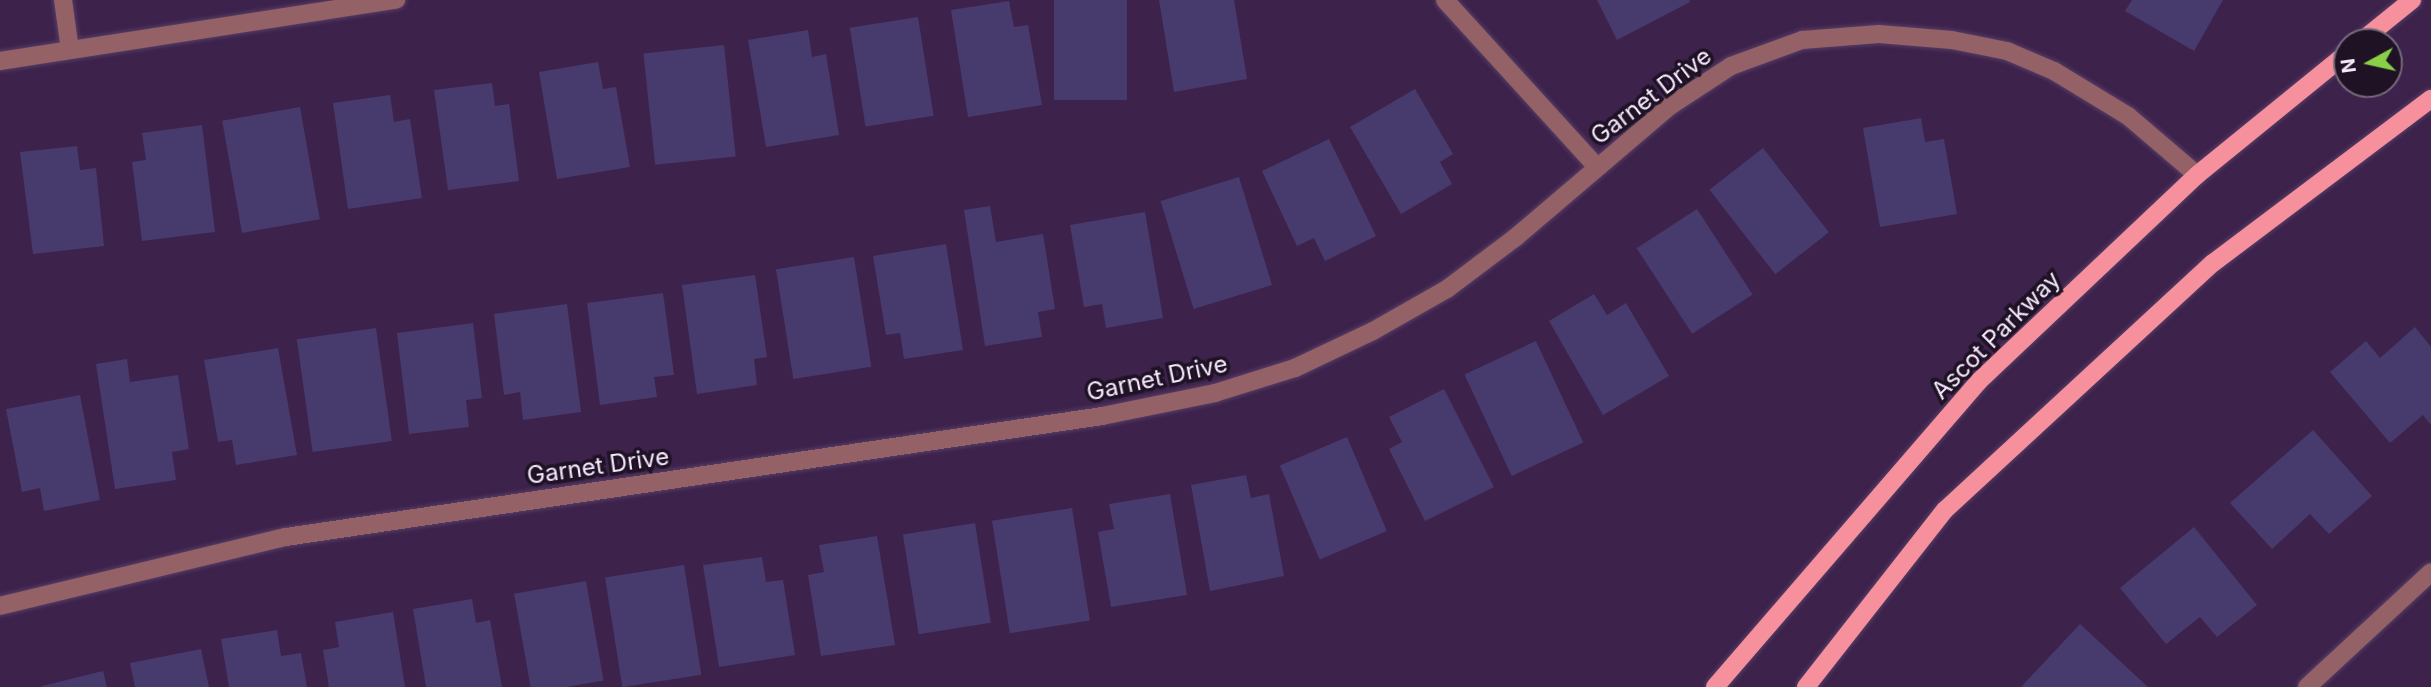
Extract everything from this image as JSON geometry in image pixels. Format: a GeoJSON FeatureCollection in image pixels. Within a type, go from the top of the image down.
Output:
{"type":"FeatureCollection","features":[{"type":"Feature","properties":{"kind":"main road"},"geometry":{"type":"LineString","coordinates":[[2377,28],[2412,0]]}},
{"type":"Feature","properties":{"kind":"main road","name":"Ascot Parkway"},"geometry":{"type":"LineString","coordinates":[[1715,687],[1978,382],[2197,175],[2333,64]]}},
{"type":"Feature","properties":{"kind":"main road"},"geometry":{"type":"LineString","coordinates":[[1806,687],[1945,510],[2213,263],[2431,99]]}},
{"type":"Feature","properties":{"kind":"street"},"geometry":{"type":"LineString","coordinates":[[63,0],[70,50]]}},
{"type":"Feature","properties":{"kind":"street"},"geometry":{"type":"LineString","coordinates":[[0,61],[396,0]]}},
{"type":"Feature","properties":{"kind":"street"},"geometry":{"type":"LineString","coordinates":[[1445,0],[1597,167]]}},
{"type":"Feature","properties":{"kind":"street","name":"Garnet Drive"},"geometry":{"type":"LineString","coordinates":[[0,606],[286,537],[1102,416],[1215,393],[1295,368],[1373,331],[1447,289],[1516,237],[1670,106],[1731,66],[1802,40],[1879,34],[1952,40],[2007,51],[2054,71],[2128,116],[2197,175]]}},
{"type":"Feature","properties":{"kind":"street"},"geometry":{"type":"LineString","coordinates":[[2307,687],[2431,572]]}},
{"type":"Feature","properties":{"kind":"building"},"geometry":{"type":"Polygon","coordinates":[[[1054,0],[1127,0],[1127,100],[1054,100],[1054,0]]]}},
{"type":"Feature","properties":{"kind":"building"},"geometry":{"type":"Polygon","coordinates":[[[1159,0],[1234,0],[1247,79],[1174,92],[1159,0]]]}},
{"type":"Feature","properties":{"kind":"building"},"geometry":{"type":"Polygon","coordinates":[[[1597,0],[1689,0],[1690,2],[1617,40],[1597,0]]]}},
{"type":"Feature","properties":{"kind":"building"},"geometry":{"type":"Polygon","coordinates":[[[2132,0],[2223,0],[2194,51],[2125,11],[2132,0]]]}},
{"type":"Feature","properties":{"kind":"building"},"geometry":{"type":"Polygon","coordinates":[[[1009,1],[1014,27],[1028,25],[1042,105],[968,117],[951,10],[1009,1]]]}},
{"type":"Feature","properties":{"kind":"building"},"geometry":{"type":"Polygon","coordinates":[[[918,17],[934,116],[865,127],[850,28],[918,17]]]}},
{"type":"Feature","properties":{"kind":"building"},"geometry":{"type":"Polygon","coordinates":[[[808,30],[812,57],[826,54],[839,135],[766,147],[748,40],[808,30]]]}},
{"type":"Feature","properties":{"kind":"building"},"geometry":{"type":"Polygon","coordinates":[[[724,45],[736,156],[655,165],[643,53],[724,45]]]}},
{"type":"Feature","properties":{"kind":"building"},"geometry":{"type":"Polygon","coordinates":[[[598,62],[603,89],[616,87],[630,167],[557,179],[539,72],[598,62]]]}},
{"type":"Feature","properties":{"kind":"building"},"geometry":{"type":"Polygon","coordinates":[[[492,83],[495,106],[509,104],[519,181],[448,190],[434,90],[492,83]]]}},
{"type":"Feature","properties":{"kind":"building"},"geometry":{"type":"Polygon","coordinates":[[[1415,89],[1453,154],[1440,162],[1452,184],[1401,214],[1350,127],[1415,89]]]}},
{"type":"Feature","properties":{"kind":"building"},"geometry":{"type":"Polygon","coordinates":[[[390,95],[394,122],[410,119],[422,198],[348,209],[333,103],[390,95]]]}},
{"type":"Feature","properties":{"kind":"building"},"geometry":{"type":"Polygon","coordinates":[[[300,107],[320,219],[242,233],[222,121],[300,107]]]}},
{"type":"Feature","properties":{"kind":"building"},"geometry":{"type":"Polygon","coordinates":[[[1921,118],[1925,142],[1944,139],[1957,214],[1880,227],[1863,128],[1921,118]]]}},
{"type":"Feature","properties":{"kind":"building"},"geometry":{"type":"Polygon","coordinates":[[[202,125],[215,232],[142,241],[132,162],[146,160],[142,133],[202,125]]]}},
{"type":"Feature","properties":{"kind":"building"},"geometry":{"type":"Polygon","coordinates":[[[1329,139],[1376,236],[1325,261],[1314,238],[1297,246],[1262,171],[1329,139]]]}},
{"type":"Feature","properties":{"kind":"building"},"geometry":{"type":"Polygon","coordinates":[[[77,146],[80,170],[96,168],[104,246],[33,254],[20,152],[77,146]]]}},
{"type":"Feature","properties":{"kind":"building"},"geometry":{"type":"Polygon","coordinates":[[[1763,148],[1829,232],[1775,274],[1709,190],[1763,148]]]}},
{"type":"Feature","properties":{"kind":"building"},"geometry":{"type":"Polygon","coordinates":[[[1239,177],[1272,285],[1194,309],[1161,201],[1239,177]]]}},
{"type":"Feature","properties":{"kind":"building"},"geometry":{"type":"Polygon","coordinates":[[[990,206],[996,242],[1043,234],[1055,309],[1038,312],[1042,337],[985,346],[964,210],[990,206]]]}},
{"type":"Feature","properties":{"kind":"building"},"geometry":{"type":"Polygon","coordinates":[[[1697,209],[1753,295],[1692,334],[1637,248],[1697,209]]]}},
{"type":"Feature","properties":{"kind":"building"},"geometry":{"type":"Polygon","coordinates":[[[1145,212],[1163,318],[1106,328],[1102,304],[1084,307],[1070,225],[1145,212]]]}},
{"type":"Feature","properties":{"kind":"building"},"geometry":{"type":"Polygon","coordinates":[[[946,244],[963,350],[904,359],[900,333],[886,335],[873,256],[946,244]]]}},
{"type":"Feature","properties":{"kind":"building"},"geometry":{"type":"Polygon","coordinates":[[[854,257],[871,367],[793,379],[776,269],[854,257]]]}},
{"type":"Feature","properties":{"kind":"building"},"geometry":{"type":"Polygon","coordinates":[[[755,275],[767,357],[754,359],[757,385],[697,394],[682,285],[755,275]]]}},
{"type":"Feature","properties":{"kind":"building"},"geometry":{"type":"Polygon","coordinates":[[[663,293],[674,375],[654,377],[657,397],[600,405],[587,303],[663,293]]]}},
{"type":"Feature","properties":{"kind":"building"},"geometry":{"type":"Polygon","coordinates":[[[1594,294],[1607,315],[1626,303],[1669,376],[1603,415],[1549,321],[1594,294]]]}},
{"type":"Feature","properties":{"kind":"building"},"geometry":{"type":"Polygon","coordinates":[[[567,304],[581,412],[523,420],[520,392],[504,395],[494,314],[567,304]]]}},
{"type":"Feature","properties":{"kind":"building"},"geometry":{"type":"Polygon","coordinates":[[[473,323],[482,398],[466,400],[469,427],[409,434],[397,333],[473,323]]]}},
{"type":"Feature","properties":{"kind":"building"},"geometry":{"type":"Polygon","coordinates":[[[2415,327],[2431,347],[2431,425],[2423,415],[2390,443],[2330,372],[2366,341],[2380,358],[2415,327]]]}},
{"type":"Feature","properties":{"kind":"building"},"geometry":{"type":"Polygon","coordinates":[[[376,328],[392,441],[313,452],[297,339],[376,328]]]}},
{"type":"Feature","properties":{"kind":"building"},"geometry":{"type":"Polygon","coordinates":[[[1536,341],[1583,443],[1512,476],[1464,374],[1536,341]]]}},
{"type":"Feature","properties":{"kind":"building"},"geometry":{"type":"Polygon","coordinates":[[[278,348],[297,455],[236,465],[232,440],[218,442],[204,360],[278,348]]]}},
{"type":"Feature","properties":{"kind":"building"},"geometry":{"type":"Polygon","coordinates":[[[127,359],[130,382],[178,375],[189,449],[172,452],[176,480],[115,489],[96,364],[127,359]]]}},
{"type":"Feature","properties":{"kind":"building"},"geometry":{"type":"Polygon","coordinates":[[[1444,389],[1494,487],[1425,521],[1389,449],[1402,442],[1389,417],[1444,389]]]}},
{"type":"Feature","properties":{"kind":"building"},"geometry":{"type":"Polygon","coordinates":[[[80,395],[100,500],[44,511],[40,488],[22,492],[6,409],[80,395]]]}},
{"type":"Feature","properties":{"kind":"building"},"geometry":{"type":"Polygon","coordinates":[[[2313,430],[2372,496],[2329,534],[2310,514],[2272,549],[2230,503],[2313,430]]]}},
{"type":"Feature","properties":{"kind":"building"},"geometry":{"type":"Polygon","coordinates":[[[1347,437],[1387,531],[1320,559],[1280,466],[1347,437]]]}},
{"type":"Feature","properties":{"kind":"building"},"geometry":{"type":"Polygon","coordinates":[[[1246,475],[1251,498],[1269,494],[1284,576],[1210,591],[1191,485],[1246,475]]]}},
{"type":"Feature","properties":{"kind":"building"},"geometry":{"type":"Polygon","coordinates":[[[1170,494],[1187,595],[1111,607],[1098,532],[1114,529],[1109,504],[1170,494]]]}},
{"type":"Feature","properties":{"kind":"building"},"geometry":{"type":"Polygon","coordinates":[[[1072,508],[1090,621],[1010,633],[992,521],[1072,508]]]}},
{"type":"Feature","properties":{"kind":"building"},"geometry":{"type":"Polygon","coordinates":[[[975,523],[991,623],[919,634],[903,534],[975,523]]]}},
{"type":"Feature","properties":{"kind":"building"},"geometry":{"type":"Polygon","coordinates":[[[2194,527],[2257,605],[2217,637],[2200,617],[2166,644],[2120,588],[2194,527]]]}},
{"type":"Feature","properties":{"kind":"building"},"geometry":{"type":"Polygon","coordinates":[[[877,536],[895,645],[821,656],[808,575],[824,572],[819,545],[877,536]]]}},
{"type":"Feature","properties":{"kind":"building"},"geometry":{"type":"Polygon","coordinates":[[[762,557],[766,582],[783,580],[795,655],[719,667],[703,565],[762,557]]]}},
{"type":"Feature","properties":{"kind":"building"},"geometry":{"type":"Polygon","coordinates":[[[684,565],[701,675],[622,687],[605,578],[684,565]]]}},
{"type":"Feature","properties":{"kind":"building"},"geometry":{"type":"Polygon","coordinates":[[[586,581],[604,680],[566,687],[531,687],[514,594],[586,581]]]}},
{"type":"Feature","properties":{"kind":"building"},"geometry":{"type":"Polygon","coordinates":[[[472,599],[476,623],[490,620],[502,687],[426,687],[413,609],[472,599]]]}},
{"type":"Feature","properties":{"kind":"building"},"geometry":{"type":"Polygon","coordinates":[[[393,612],[405,687],[329,687],[323,650],[339,647],[335,622],[393,612]]]}},
{"type":"Feature","properties":{"kind":"building"},"geometry":{"type":"Polygon","coordinates":[[[2080,624],[2148,687],[2021,687],[2080,624]]]}},
{"type":"Feature","properties":{"kind":"building"},"geometry":{"type":"Polygon","coordinates":[[[277,630],[281,656],[301,653],[307,687],[229,687],[221,639],[277,630]]]}},
{"type":"Feature","properties":{"kind":"building"},"geometry":{"type":"Polygon","coordinates":[[[201,649],[209,687],[135,687],[130,663],[201,649]]]}},
{"type":"Feature","properties":{"kind":"building"},"geometry":{"type":"Polygon","coordinates":[[[103,671],[107,687],[42,687],[42,686],[103,671]]]}}]}
